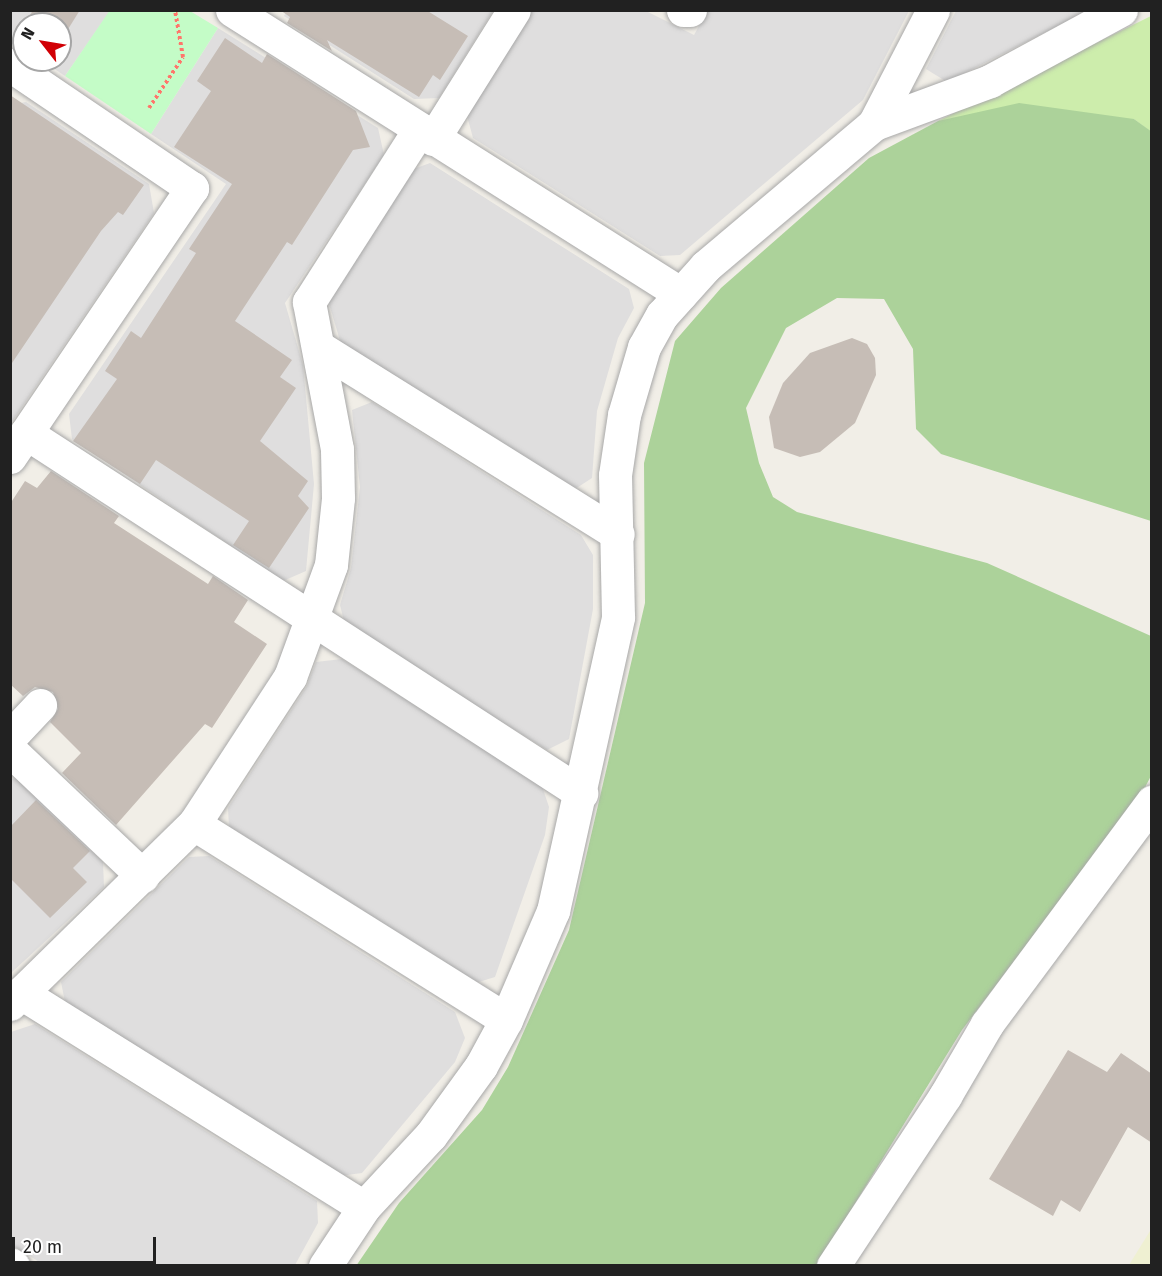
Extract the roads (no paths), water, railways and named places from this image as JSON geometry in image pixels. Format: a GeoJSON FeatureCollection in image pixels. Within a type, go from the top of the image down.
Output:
{"type":"FeatureCollection","features":[{"type":"Feature","properties":{"kind":"street"},"geometry":{"type":"LineString","coordinates":[[232,10],[426,135],[681,294]]}},
{"type":"Feature","properties":{"kind":"street"},"geometry":{"type":"LineString","coordinates":[[364,1207],[16,998],[194,824],[269,712],[312,622],[331,565],[338,498],[337,449],[320,348],[309,302],[514,10]]}},
{"type":"Feature","properties":{"kind":"street"},"geometry":{"type":"LineString","coordinates":[[683,10],[690,10]]}},
{"type":"Feature","properties":{"kind":"street"},"geometry":{"type":"LineString","coordinates":[[874,124],[933,10]]}},
{"type":"Feature","properties":{"kind":"street"},"geometry":{"type":"LineString","coordinates":[[325,1266],[364,1207],[431,1135],[480,1066],[506,1020],[553,910],[581,793],[618,617],[615,475],[624,415],[644,346],[681,294],[763,216],[874,124],[990,81],[1121,10]]}},
{"type":"Feature","properties":{"kind":"street"},"geometry":{"type":"LineString","coordinates":[[17,72],[192,188],[18,445],[312,622],[581,793]]}},
{"type":"Feature","properties":{"kind":"street"},"geometry":{"type":"LineString","coordinates":[[320,348],[618,534]]}},
{"type":"Feature","properties":{"kind":"street"},"geometry":{"type":"LineString","coordinates":[[10,737],[40,705]]}},
{"type":"Feature","properties":{"kind":"street"},"geometry":{"type":"LineString","coordinates":[[10,750],[143,876]]}},
{"type":"Feature","properties":{"kind":"street"},"geometry":{"type":"LineString","coordinates":[[833,1266],[945,1096],[987,1024],[1152,802]]}},
{"type":"Feature","properties":{"kind":"street"},"geometry":{"type":"LineString","coordinates":[[194,824],[506,1020]]}}]}
